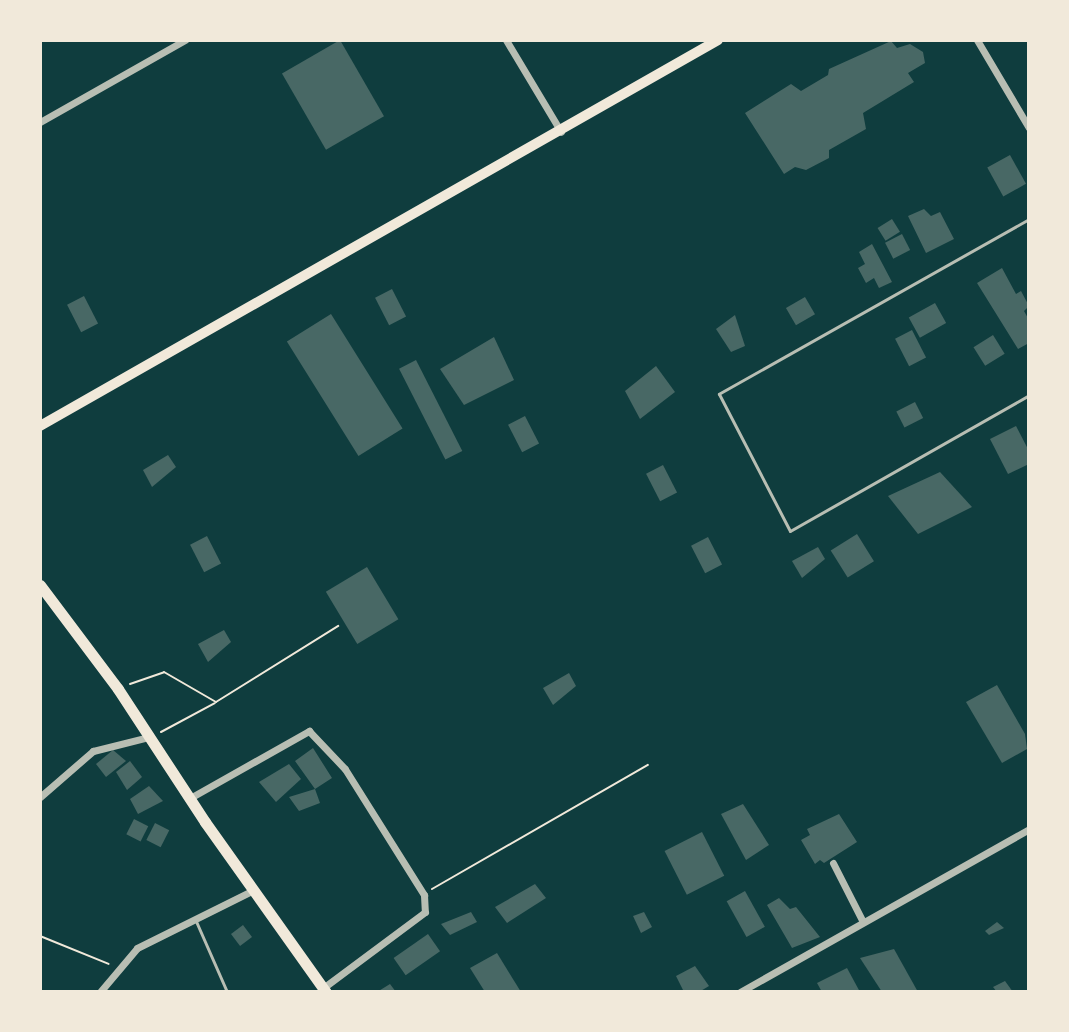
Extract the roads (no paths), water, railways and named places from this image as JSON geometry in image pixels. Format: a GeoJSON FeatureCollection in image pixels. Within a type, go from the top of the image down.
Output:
{"type":"FeatureCollection","features":[{"type":"Feature","properties":{"kind":"main road"},"geometry":{"type":"LineString","coordinates":[[40,426],[718,40]]}},
{"type":"Feature","properties":{"kind":"main road"},"geometry":{"type":"LineString","coordinates":[[40,585],[118,689],[322,991]]}},
{"type":"Feature","properties":{"kind":"street"},"geometry":{"type":"LineString","coordinates":[[40,122],[185,40]]}},
{"type":"Feature","properties":{"kind":"street"},"geometry":{"type":"LineString","coordinates":[[506,40],[561,132]]}},
{"type":"Feature","properties":{"kind":"street"},"geometry":{"type":"LineString","coordinates":[[977,40],[1029,128]]}},
{"type":"Feature","properties":{"kind":"street"},"geometry":{"type":"LineString","coordinates":[[190,798],[309,731],[345,769],[424,895],[425,912],[322,991]]}},
{"type":"Feature","properties":{"kind":"street"},"geometry":{"type":"LineString","coordinates":[[40,797],[93,751],[149,737]]}},
{"type":"Feature","properties":{"kind":"street"},"geometry":{"type":"LineString","coordinates":[[740,992],[1029,829]]}},
{"type":"Feature","properties":{"kind":"street"},"geometry":{"type":"LineString","coordinates":[[833,863],[863,922]]}},
{"type":"Feature","properties":{"kind":"street"},"geometry":{"type":"LineString","coordinates":[[100,992],[137,948],[254,890]]}},
{"type":"Feature","properties":{"kind":"lane"},"geometry":{"type":"LineString","coordinates":[[1029,219],[719,394],[790,531],[1029,395]]}},
{"type":"Feature","properties":{"kind":"lane"},"geometry":{"type":"LineString","coordinates":[[195,919],[227,992]]}}]}
